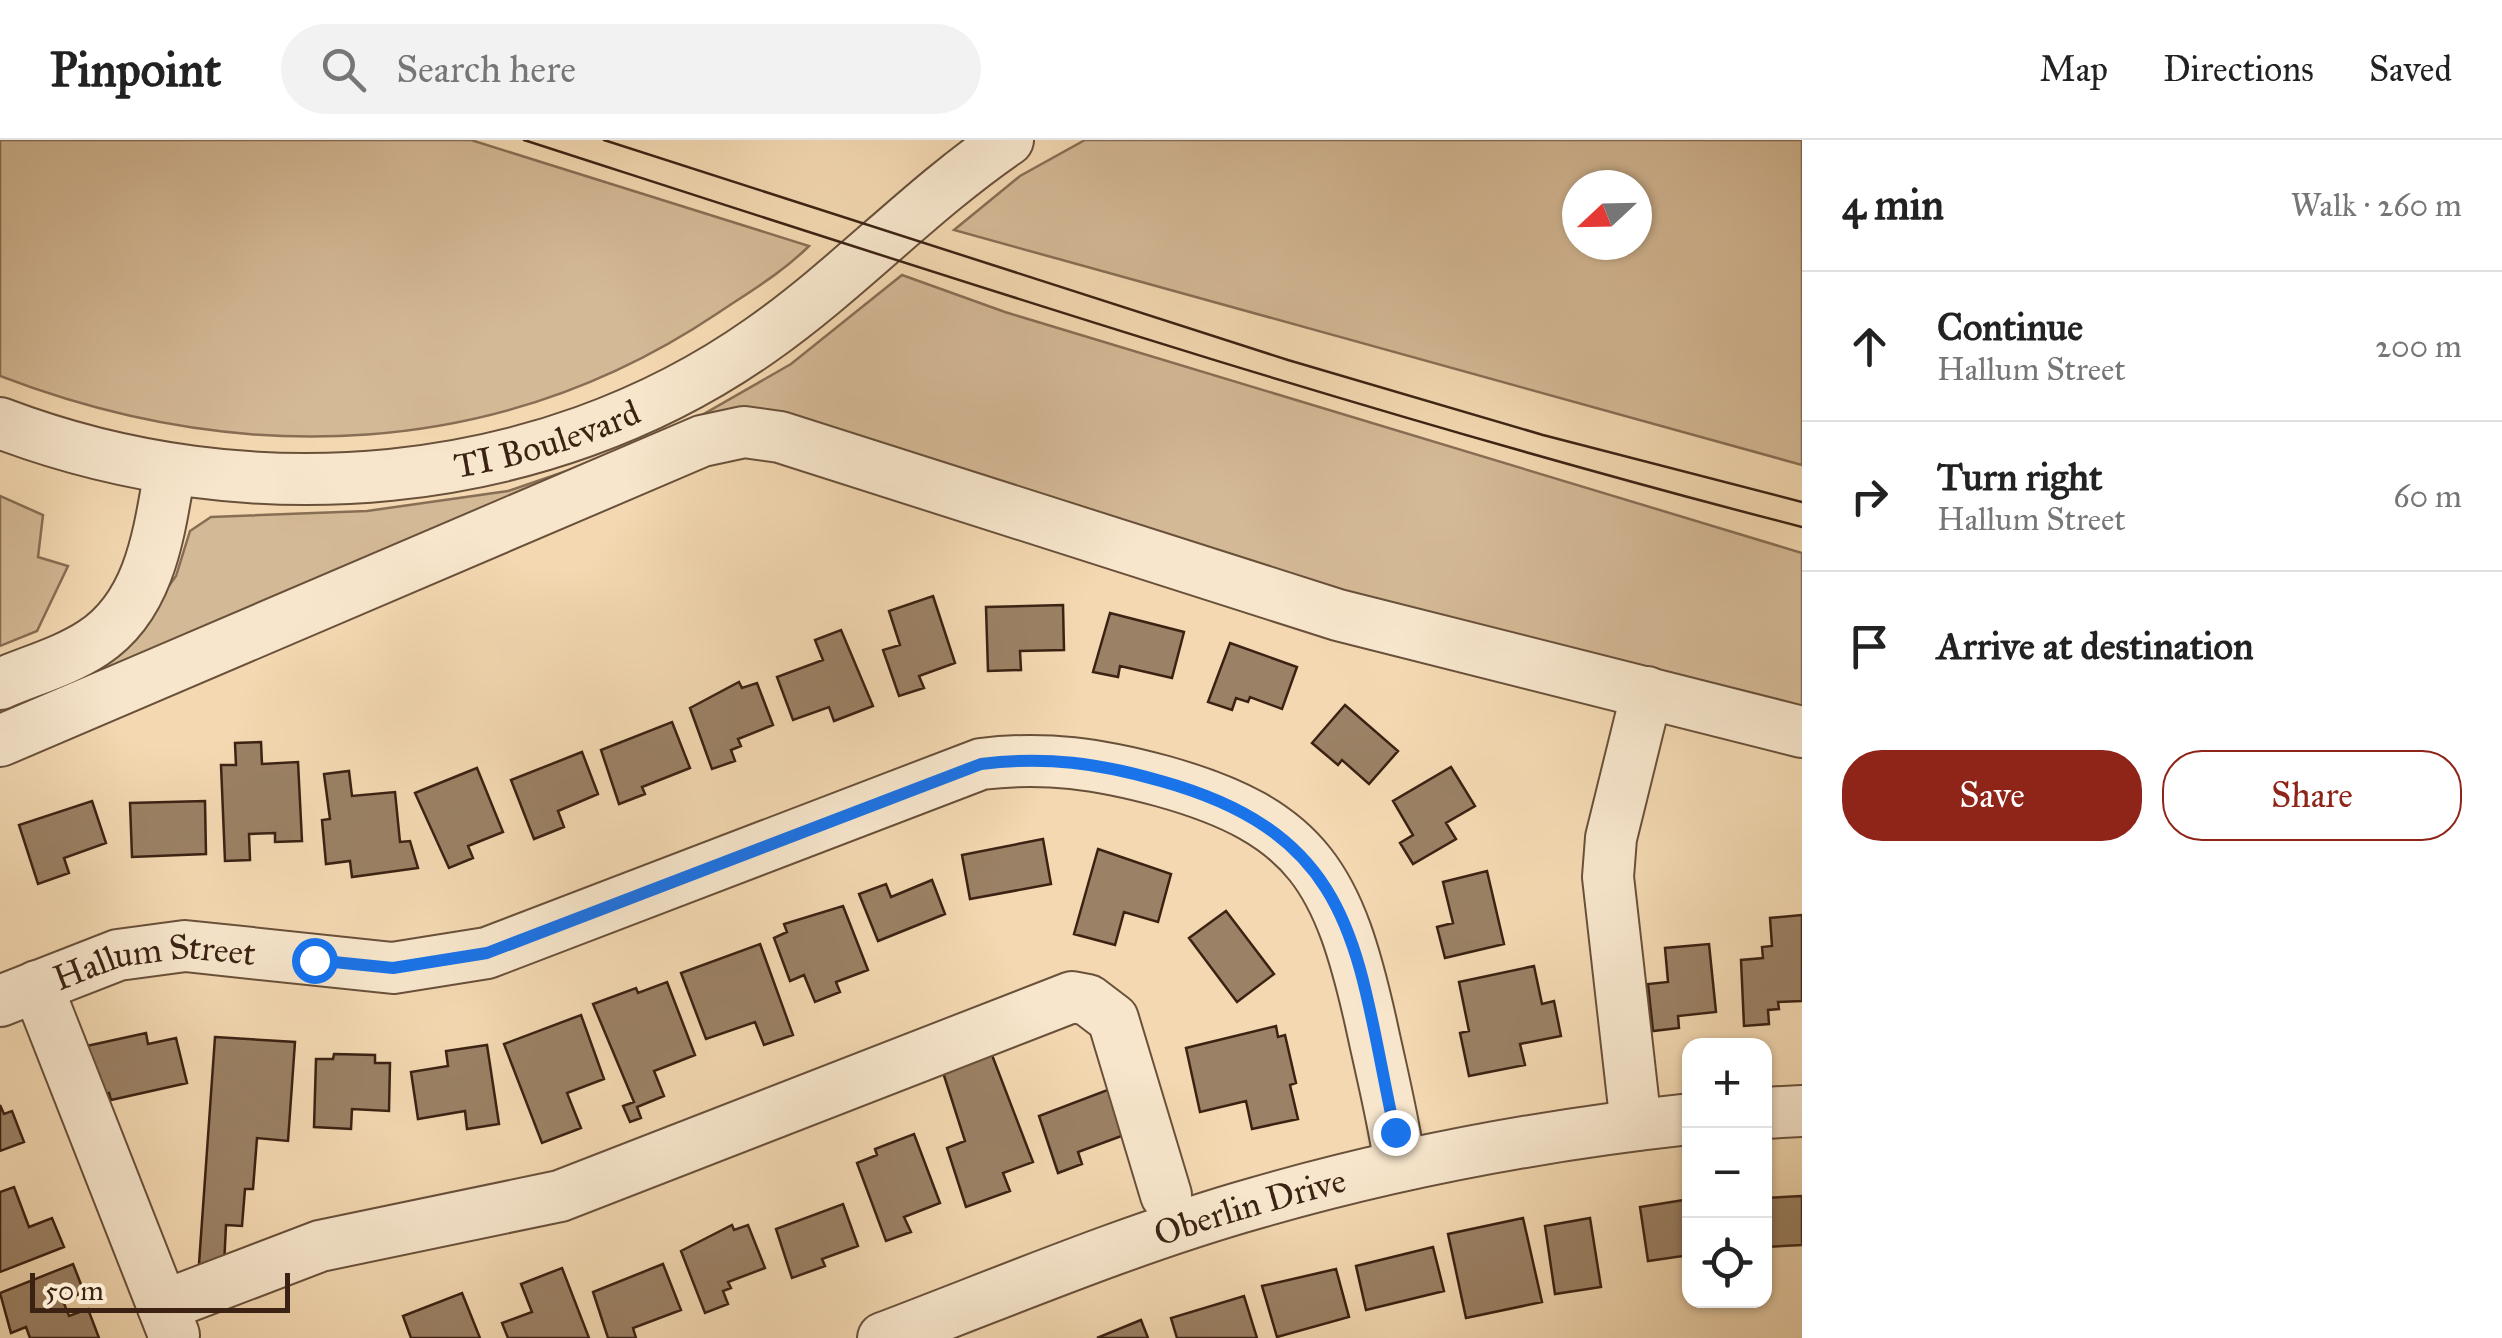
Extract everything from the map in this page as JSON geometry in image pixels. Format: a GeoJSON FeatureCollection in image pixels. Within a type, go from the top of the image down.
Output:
{"type":"FeatureCollection","features":[{"type":"Feature","properties":{"kind":"street","name":"TI Boulevard"},"geometry":{"type":"LineString","coordinates":[[0,423],[59,444],[170,470],[274,481],[370,478],[517,451],[606,421],[701,376],[757,343],[1008,140]]}},
{"type":"Feature","properties":{"kind":"street"},"geometry":{"type":"LineString","coordinates":[[0,741],[702,441],[744,432],[799,443],[1338,616],[1802,732]]}},
{"type":"Feature","properties":{"kind":"street"},"geometry":{"type":"LineString","coordinates":[[0,684],[93,643],[122,616],[145,580],[170,470]]}},
{"type":"Feature","properties":{"kind":"street"},"geometry":{"type":"LineString","coordinates":[[1636,1125],[1608,878],[1612,838],[1647,692]]}},
{"type":"Feature","properties":{"kind":"street","name":"Hallum Street"},"geometry":{"type":"LineString","coordinates":[[18,994],[118,955],[184,946],[393,968],[487,953],[981,764],[1034,758],[1095,762],[1203,792],[1274,828],[1306,859],[1332,894],[1351,936],[1400,1165]]}},
{"type":"Feature","properties":{"kind":"street"},"geometry":{"type":"LineString","coordinates":[[18,994],[169,1322],[320,1246],[560,1196],[1072,997],[1088,1000],[1113,1019],[1166,1194]]}},
{"type":"Feature","properties":{"kind":"street"},"geometry":{"type":"LineString","coordinates":[[1772,1112],[1802,1111]]}},
{"type":"Feature","properties":{"kind":"street","name":"Oberlin Drive"},"geometry":{"type":"LineString","coordinates":[[884,1338],[992,1319],[1217,1215],[1400,1165],[1523,1140],[1682,1120]]}},
{"type":"Feature","properties":{"kind":"shaded area"},"geometry":{"type":"Polygon","coordinates":[[[0,140],[471,140],[809,246],[753,290],[634,362],[547,398],[458,422],[368,434],[276,436],[183,426],[91,406],[0,376],[0,140]]]}},
{"type":"Feature","properties":{"kind":"shaded area"},"geometry":{"type":"Polygon","coordinates":[[[1085,140],[1802,140],[1802,465],[954,230],[1020,176],[1085,140]]]}},
{"type":"Feature","properties":{"kind":"shaded area"},"geometry":{"type":"Polygon","coordinates":[[[902,275],[1005,312],[1802,553],[1802,720],[1173,548],[746,421],[0,726],[0,701],[134,635],[176,576],[190,531],[211,517],[367,511],[508,491],[660,439],[791,364],[902,275]]]}},
{"type":"Feature","properties":{"kind":"shaded area"},"geometry":{"type":"Polygon","coordinates":[[[0,496],[43,515],[38,557],[68,566],[37,631],[0,646],[0,496]]]}},
{"type":"Feature","properties":{"kind":"building"},"geometry":{"type":"Polygon","coordinates":[[[933,596],[955,663],[919,676],[924,688],[899,696],[883,650],[900,645],[889,611],[933,596]]]}},
{"type":"Feature","properties":{"kind":"building"},"geometry":{"type":"Polygon","coordinates":[[[1063,605],[1064,650],[1020,651],[1021,670],[988,671],[986,607],[1063,605]]]}},
{"type":"Feature","properties":{"kind":"building"},"geometry":{"type":"Polygon","coordinates":[[[1110,613],[1184,632],[1172,678],[1120,666],[1118,677],[1093,672],[1110,613]]]}},
{"type":"Feature","properties":{"kind":"building"},"geometry":{"type":"Polygon","coordinates":[[[841,630],[873,706],[834,721],[829,707],[793,720],[777,677],[823,660],[815,640],[841,630]]]}},
{"type":"Feature","properties":{"kind":"building"},"geometry":{"type":"Polygon","coordinates":[[[1230,643],[1297,667],[1282,709],[1250,697],[1248,702],[1236,698],[1232,710],[1208,702],[1230,643]]]}},
{"type":"Feature","properties":{"kind":"building"},"geometry":{"type":"Polygon","coordinates":[[[739,682],[742,688],[757,683],[773,725],[738,739],[741,746],[731,750],[735,761],[712,769],[690,708],[739,682]]]}},
{"type":"Feature","properties":{"kind":"building"},"geometry":{"type":"Polygon","coordinates":[[[1345,705],[1398,751],[1369,784],[1342,760],[1338,765],[1312,743],[1345,705]]]}},
{"type":"Feature","properties":{"kind":"building"},"geometry":{"type":"Polygon","coordinates":[[[672,722],[690,768],[642,787],[645,794],[619,804],[601,750],[672,722]]]}},
{"type":"Feature","properties":{"kind":"building"},"geometry":{"type":"Polygon","coordinates":[[[261,742],[262,764],[298,762],[302,841],[275,842],[275,833],[249,834],[250,860],[225,861],[221,765],[236,765],[235,743],[261,742]]]}},
{"type":"Feature","properties":{"kind":"building"},"geometry":{"type":"Polygon","coordinates":[[[582,752],[598,794],[558,811],[564,827],[534,839],[511,780],[582,752]]]}},
{"type":"Feature","properties":{"kind":"building"},"geometry":{"type":"Polygon","coordinates":[[[1451,767],[1475,806],[1446,823],[1456,839],[1413,864],[1400,843],[1413,835],[1393,801],[1451,767]]]}},
{"type":"Feature","properties":{"kind":"building"},"geometry":{"type":"Polygon","coordinates":[[[477,768],[503,832],[468,846],[473,858],[449,868],[415,793],[477,768]]]}},
{"type":"Feature","properties":{"kind":"building"},"geometry":{"type":"Polygon","coordinates":[[[349,771],[352,796],[395,792],[400,842],[410,841],[418,868],[352,877],[350,861],[326,864],[322,820],[330,819],[324,774],[349,771]]]}},
{"type":"Feature","properties":{"kind":"building"},"geometry":{"type":"Polygon","coordinates":[[[92,801],[106,843],[64,858],[69,873],[38,884],[19,825],[92,801]]]}},
{"type":"Feature","properties":{"kind":"building"},"geometry":{"type":"Polygon","coordinates":[[[205,801],[206,854],[132,857],[130,803],[205,801]]]}},
{"type":"Feature","properties":{"kind":"building"},"geometry":{"type":"Polygon","coordinates":[[[1043,839],[1051,884],[970,899],[962,855],[1043,839]]]}},
{"type":"Feature","properties":{"kind":"building"},"geometry":{"type":"Polygon","coordinates":[[[1098,849],[1171,874],[1158,922],[1124,912],[1115,945],[1074,934],[1098,849]]]}},
{"type":"Feature","properties":{"kind":"building"},"geometry":{"type":"Polygon","coordinates":[[[1487,871],[1504,944],[1445,958],[1437,927],[1453,923],[1443,882],[1487,871]]]}},
{"type":"Feature","properties":{"kind":"building"},"geometry":{"type":"Polygon","coordinates":[[[932,880],[945,914],[878,941],[859,894],[886,884],[891,897],[932,880]]]}},
{"type":"Feature","properties":{"kind":"building"},"geometry":{"type":"Polygon","coordinates":[[[843,906],[868,970],[836,982],[840,992],[815,1002],[804,975],[790,981],[774,938],[787,932],[784,924],[843,906]]]}},
{"type":"Feature","properties":{"kind":"building"},"geometry":{"type":"Polygon","coordinates":[[[1226,911],[1274,974],[1237,1002],[1189,938],[1226,911]]]}},
{"type":"Feature","properties":{"kind":"building"},"geometry":{"type":"Polygon","coordinates":[[[1802,915],[1802,1001],[1778,1002],[1779,1009],[1768,1010],[1769,1024],[1744,1026],[1741,960],[1763,958],[1762,947],[1772,946],[1770,918],[1802,915]]]}},
{"type":"Feature","properties":{"kind":"building"},"geometry":{"type":"Polygon","coordinates":[[[760,944],[793,1035],[764,1045],[755,1022],[706,1039],[681,973],[760,944]]]}},
{"type":"Feature","properties":{"kind":"building"},"geometry":{"type":"Polygon","coordinates":[[[1709,944],[1716,1012],[1678,1016],[1679,1028],[1653,1031],[1648,984],[1668,982],[1665,948],[1709,944]]]}},
{"type":"Feature","properties":{"kind":"building"},"geometry":{"type":"Polygon","coordinates":[[[1534,966],[1542,1004],[1554,1001],[1561,1036],[1520,1044],[1525,1065],[1469,1076],[1460,1033],[1469,1031],[1459,982],[1534,966]]]}},
{"type":"Feature","properties":{"kind":"building"},"geometry":{"type":"Polygon","coordinates":[[[667,982],[695,1055],[654,1071],[664,1096],[637,1107],[641,1118],[630,1122],[623,1106],[634,1102],[593,1004],[636,988],[638,993],[667,982]]]}},
{"type":"Feature","properties":{"kind":"building"},"geometry":{"type":"Polygon","coordinates":[[[581,1015],[604,1079],[567,1093],[581,1128],[542,1143],[504,1044],[581,1015]]]}},
{"type":"Feature","properties":{"kind":"building"},"geometry":{"type":"Polygon","coordinates":[[[1276,1026],[1278,1037],[1285,1035],[1296,1083],[1290,1085],[1298,1119],[1252,1129],[1246,1101],[1200,1112],[1186,1048],[1276,1026]]]}},
{"type":"Feature","properties":{"kind":"building"},"geometry":{"type":"Polygon","coordinates":[[[146,1033],[148,1044],[176,1038],[187,1083],[111,1100],[109,1093],[93,1097],[82,1047],[146,1033]]]}},
{"type":"Feature","properties":{"kind":"building"},"geometry":{"type":"Polygon","coordinates":[[[215,1037],[295,1042],[288,1141],[257,1138],[253,1189],[245,1189],[242,1226],[226,1225],[224,1266],[199,1264],[215,1037]]]}},
{"type":"Feature","properties":{"kind":"building"},"geometry":{"type":"Polygon","coordinates":[[[987,1042],[1033,1162],[1003,1173],[1010,1191],[966,1207],[947,1148],[965,1141],[939,1060],[987,1042]]]}},
{"type":"Feature","properties":{"kind":"building"},"geometry":{"type":"Polygon","coordinates":[[[487,1045],[499,1124],[467,1129],[465,1111],[418,1119],[411,1072],[448,1066],[446,1051],[487,1045]]]}},
{"type":"Feature","properties":{"kind":"building"},"geometry":{"type":"Polygon","coordinates":[[[334,1054],[375,1055],[375,1063],[390,1063],[389,1111],[352,1109],[351,1129],[314,1127],[316,1059],[333,1059],[334,1054]]]}},
{"type":"Feature","properties":{"kind":"building"},"geometry":{"type":"Polygon","coordinates":[[[1110,1089],[1127,1134],[1078,1152],[1082,1164],[1058,1173],[1039,1116],[1110,1089]]]}},
{"type":"Feature","properties":{"kind":"building"},"geometry":{"type":"Polygon","coordinates":[[[0,1105],[4,1114],[12,1111],[24,1142],[0,1151],[0,1105]]]}},
{"type":"Feature","properties":{"kind":"building"},"geometry":{"type":"Polygon","coordinates":[[[914,1134],[940,1203],[904,1217],[911,1232],[886,1241],[857,1163],[877,1155],[875,1149],[914,1134]]]}},
{"type":"Feature","properties":{"kind":"building"},"geometry":{"type":"Polygon","coordinates":[[[14,1187],[29,1227],[52,1218],[64,1247],[0,1272],[0,1192],[14,1187]]]}},
{"type":"Feature","properties":{"kind":"building"},"geometry":{"type":"Polygon","coordinates":[[[1802,1196],[1802,1245],[1772,1247],[1772,1198],[1802,1196]]]}},
{"type":"Feature","properties":{"kind":"building"},"geometry":{"type":"Polygon","coordinates":[[[1682,1200],[1682,1256],[1648,1261],[1640,1207],[1682,1200]]]}},
{"type":"Feature","properties":{"kind":"building"},"geometry":{"type":"Polygon","coordinates":[[[843,1204],[858,1246],[822,1259],[825,1266],[792,1278],[776,1229],[843,1204]]]}},
{"type":"Feature","properties":{"kind":"building"},"geometry":{"type":"Polygon","coordinates":[[[1523,1218],[1542,1302],[1466,1318],[1448,1234],[1523,1218]]]}},
{"type":"Feature","properties":{"kind":"building"},"geometry":{"type":"Polygon","coordinates":[[[1590,1218],[1601,1287],[1555,1294],[1545,1226],[1590,1218]]]}},
{"type":"Feature","properties":{"kind":"building"},"geometry":{"type":"Polygon","coordinates":[[[732,1225],[734,1230],[748,1225],[765,1268],[728,1282],[731,1288],[723,1291],[728,1304],[705,1313],[681,1251],[732,1225]]]}},
{"type":"Feature","properties":{"kind":"building"},"geometry":{"type":"Polygon","coordinates":[[[1433,1247],[1444,1291],[1366,1310],[1356,1266],[1433,1247]]]}},
{"type":"Feature","properties":{"kind":"building"},"geometry":{"type":"Polygon","coordinates":[[[73,1264],[84,1292],[63,1301],[69,1316],[88,1309],[99,1338],[30,1338],[26,1327],[11,1333],[0,1293],[73,1264]]]}},
{"type":"Feature","properties":{"kind":"building"},"geometry":{"type":"Polygon","coordinates":[[[663,1264],[681,1310],[633,1328],[636,1338],[608,1338],[593,1292],[663,1264]]]}},
{"type":"Feature","properties":{"kind":"building"},"geometry":{"type":"Polygon","coordinates":[[[562,1268],[589,1338],[508,1338],[502,1323],[532,1312],[521,1284],[562,1268]]]}},
{"type":"Feature","properties":{"kind":"building"},"geometry":{"type":"Polygon","coordinates":[[[1336,1269],[1349,1317],[1277,1337],[1262,1286],[1336,1269]]]}},
{"type":"Feature","properties":{"kind":"building"},"geometry":{"type":"Polygon","coordinates":[[[462,1293],[480,1338],[411,1338],[403,1316],[462,1293]]]}},
{"type":"Feature","properties":{"kind":"building"},"geometry":{"type":"Polygon","coordinates":[[[1244,1296],[1257,1338],[1177,1338],[1171,1318],[1244,1296]]]}},
{"type":"Feature","properties":{"kind":"building"},"geometry":{"type":"Polygon","coordinates":[[[1141,1320],[1148,1338],[1097,1338],[1141,1320]]]}},
{"type":"Feature","properties":{"kind":"tram line"},"geometry":{"type":"LineString","coordinates":[[524,140],[1320,392],[1802,527]]}},
{"type":"Feature","properties":{"kind":"tram line"},"geometry":{"type":"LineString","coordinates":[[604,140],[1288,360],[1543,435],[1802,502]]}},
{"type":"Feature","properties":{"kind":"route"},"geometry":{"type":"LineString","coordinates":[[314,960],[393,968],[487,953],[936,778],[981,764],[1034,758],[1095,762],[1203,792],[1274,828],[1306,859],[1332,894],[1351,936],[1395,1132]]}}]}
